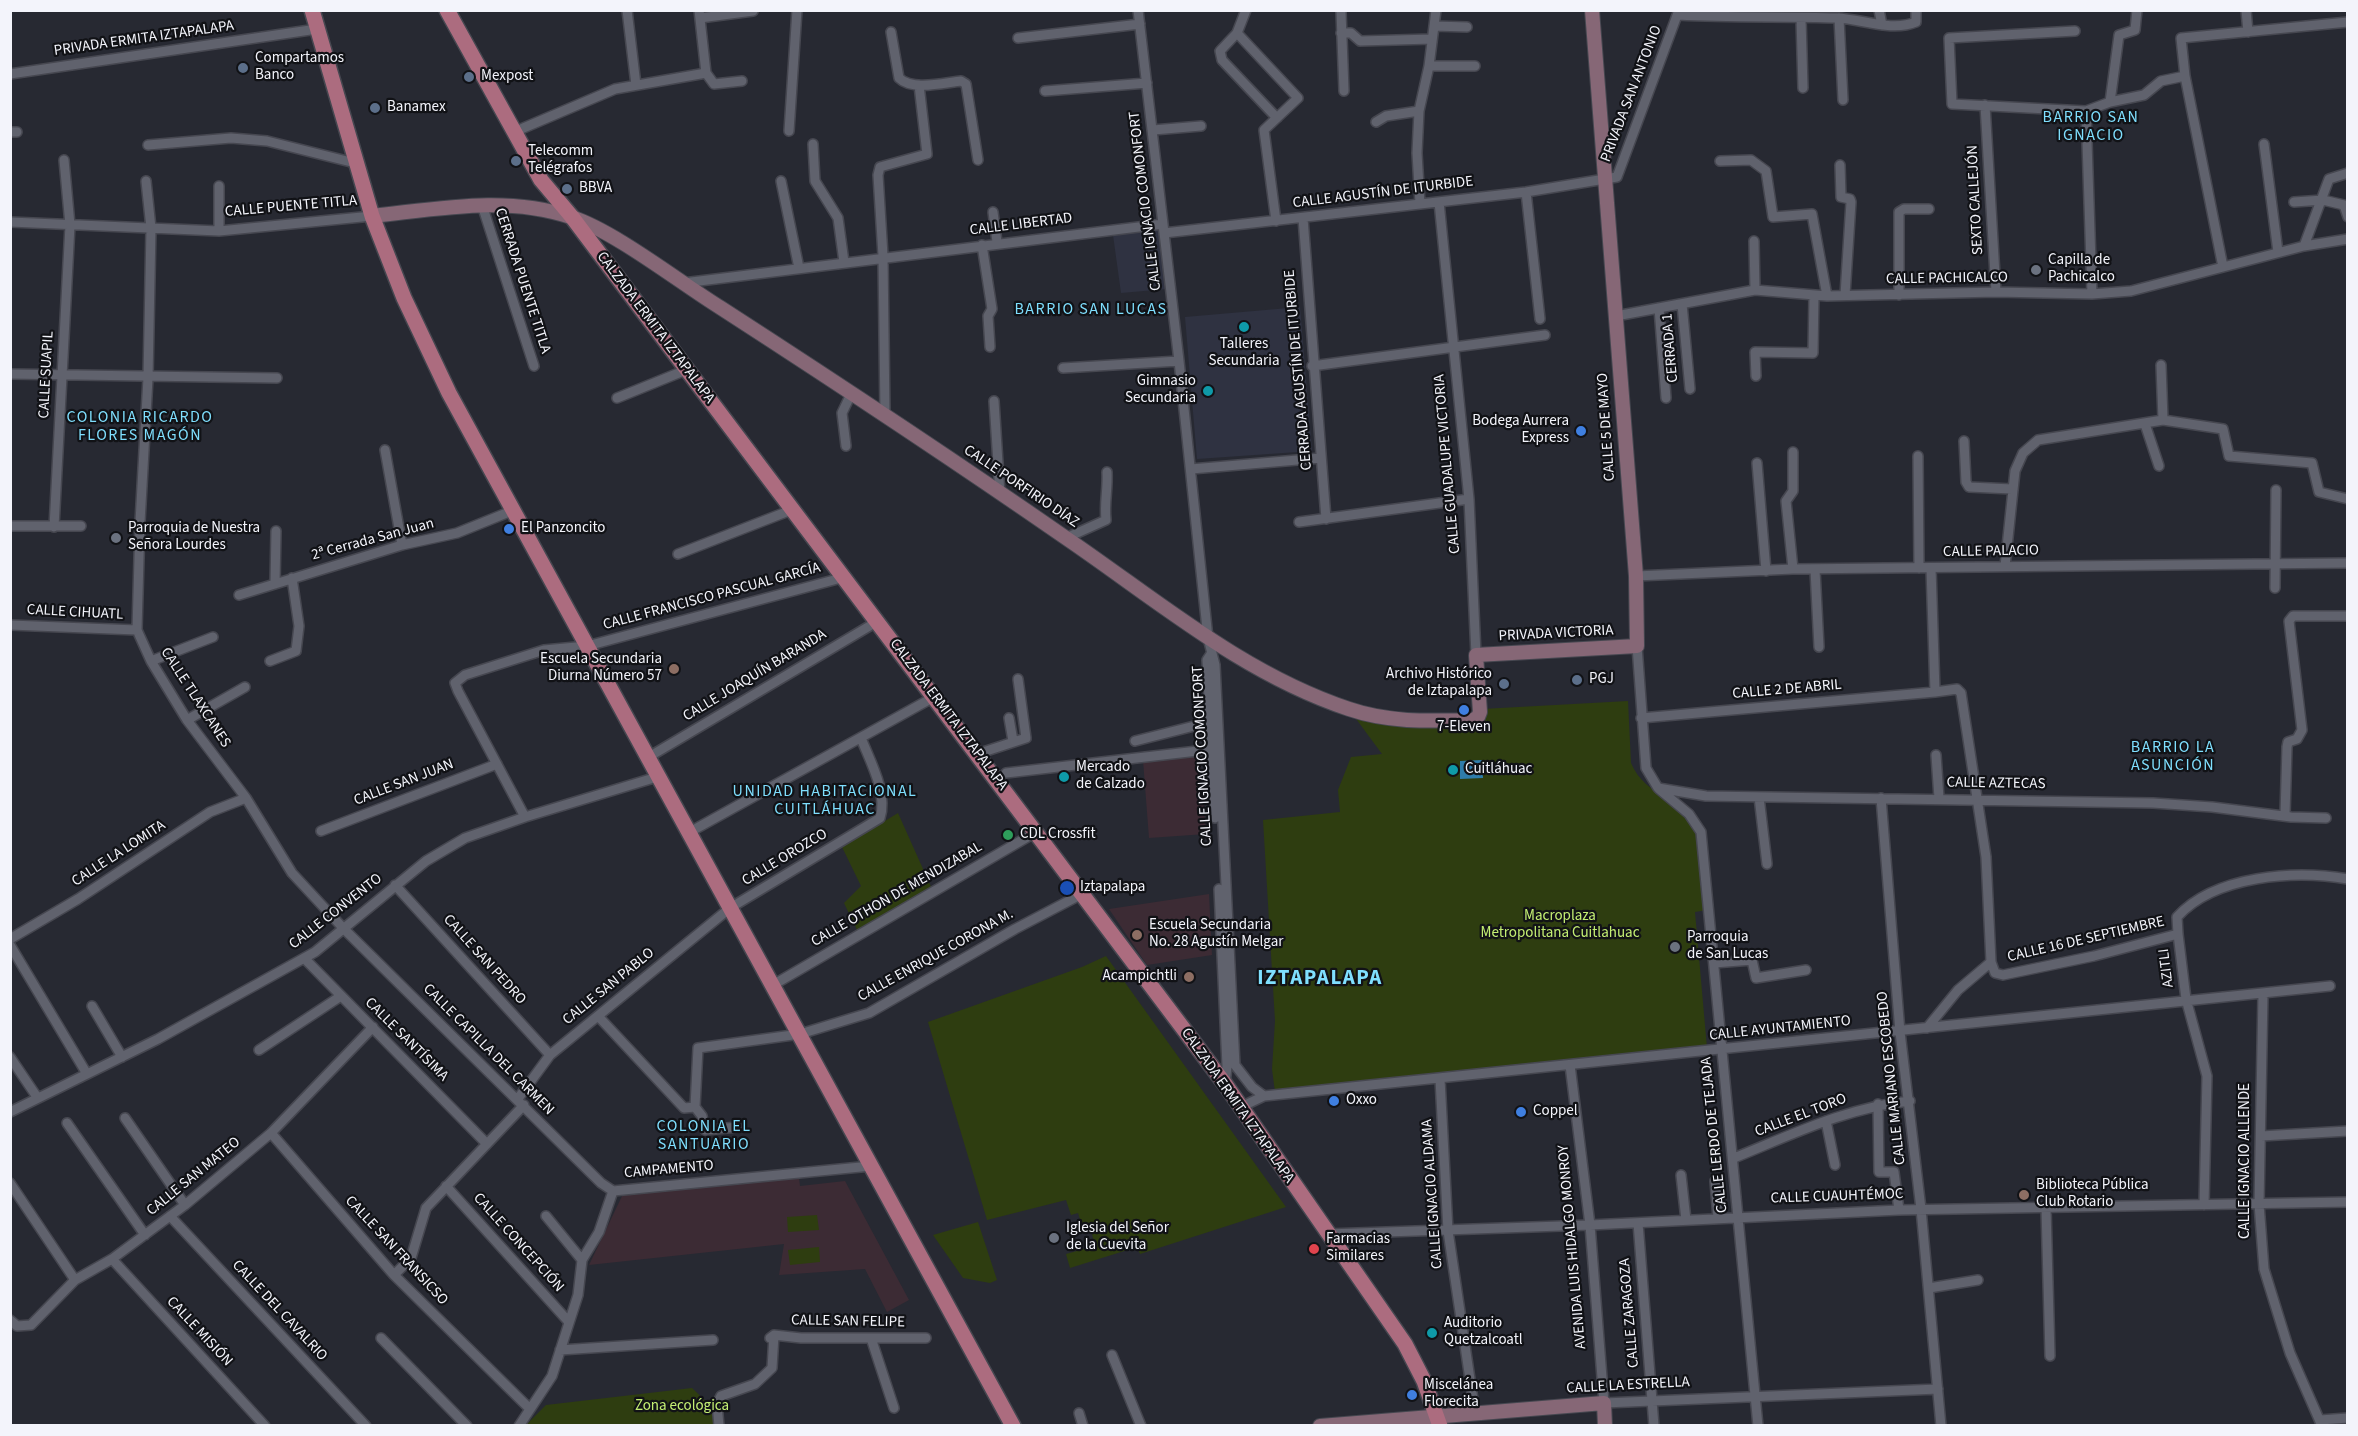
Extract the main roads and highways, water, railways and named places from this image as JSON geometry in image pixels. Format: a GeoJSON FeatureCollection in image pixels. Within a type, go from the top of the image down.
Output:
{"type":"FeatureCollection","features":[{"type":"Feature","properties":{"kind":"main road"},"geometry":{"type":"LineString","coordinates":[[312,10],[372,216],[404,298],[449,393],[1012,1425]]}},
{"type":"Feature","properties":{"kind":"main road","name":"CALZADA ERMITA IZTAPALAPA"},"geometry":{"type":"LineString","coordinates":[[447,10],[541,180],[572,217],[686,370],[794,509],[1225,1084],[1405,1344],[1439,1421]]}},
{"type":"Feature","properties":{"kind":"water"},"geometry":{"type":"Polygon","coordinates":[[[1482,760],[1483,778],[1460,779],[1460,761],[1482,760]]]}},
{"type":"Feature","properties":{"kind":"place","name":"Compartamos Banco"},"geometry":{"type":"Point","coordinates":[243,68]}},
{"type":"Feature","properties":{"kind":"place","name":"Mexpost"},"geometry":{"type":"Point","coordinates":[469,77]}},
{"type":"Feature","properties":{"kind":"place","name":"Banamex"},"geometry":{"type":"Point","coordinates":[375,108]}},
{"type":"Feature","properties":{"kind":"place","name":"Telecomm Telégrafos"},"geometry":{"type":"Point","coordinates":[516,161]}},
{"type":"Feature","properties":{"kind":"place","name":"BBVA"},"geometry":{"type":"Point","coordinates":[567,189]}},
{"type":"Feature","properties":{"kind":"place","name":"Capilla de Pachicalco"},"geometry":{"type":"Point","coordinates":[2036,270]}},
{"type":"Feature","properties":{"kind":"place","name":"Talleres Secundaria"},"geometry":{"type":"Point","coordinates":[1244,327]}},
{"type":"Feature","properties":{"kind":"place","name":"Gimnasio Secundaria"},"geometry":{"type":"Point","coordinates":[1208,391]}},
{"type":"Feature","properties":{"kind":"place","name":"Bodega Aurrera Express"},"geometry":{"type":"Point","coordinates":[1581,431]}},
{"type":"Feature","properties":{"kind":"place","name":"El Panzoncito"},"geometry":{"type":"Point","coordinates":[509,529]}},
{"type":"Feature","properties":{"kind":"place","name":"Parroquia de Nuestra Señora Lourdes"},"geometry":{"type":"Point","coordinates":[116,538]}},
{"type":"Feature","properties":{"kind":"place","name":"Escuela Secundaria Diurna Número 57"},"geometry":{"type":"Point","coordinates":[674,669]}},
{"type":"Feature","properties":{"kind":"place","name":"PGJ"},"geometry":{"type":"Point","coordinates":[1577,680]}},
{"type":"Feature","properties":{"kind":"place","name":"Archivo Histórico de Iztapalapa"},"geometry":{"type":"Point","coordinates":[1504,684]}},
{"type":"Feature","properties":{"kind":"place","name":"7-Eleven"},"geometry":{"type":"Point","coordinates":[1464,710]}},
{"type":"Feature","properties":{"kind":"place","name":"Cuitláhuac"},"geometry":{"type":"Point","coordinates":[1453,770]}},
{"type":"Feature","properties":{"kind":"place","name":"Mercado de Calzado"},"geometry":{"type":"Point","coordinates":[1064,777]}},
{"type":"Feature","properties":{"kind":"place","name":"CDL Crossfit"},"geometry":{"type":"Point","coordinates":[1008,835]}},
{"type":"Feature","properties":{"kind":"place","name":"Iztapalapa"},"geometry":{"type":"Point","coordinates":[1067,888]}},
{"type":"Feature","properties":{"kind":"place","name":"Escuela Secundaria No. 28 Agustín Melgar"},"geometry":{"type":"Point","coordinates":[1137,935]}},
{"type":"Feature","properties":{"kind":"place","name":"Parroquia de San Lucas"},"geometry":{"type":"Point","coordinates":[1675,947]}},
{"type":"Feature","properties":{"kind":"place","name":"Acampichtli"},"geometry":{"type":"Point","coordinates":[1189,977]}},
{"type":"Feature","properties":{"kind":"place","name":"Oxxo"},"geometry":{"type":"Point","coordinates":[1334,1101]}},
{"type":"Feature","properties":{"kind":"place","name":"Coppel"},"geometry":{"type":"Point","coordinates":[1521,1112]}},
{"type":"Feature","properties":{"kind":"place","name":"Biblioteca Pública Club Rotario"},"geometry":{"type":"Point","coordinates":[2024,1195]}},
{"type":"Feature","properties":{"kind":"place","name":"Iglesia del Señor de la Cuevita"},"geometry":{"type":"Point","coordinates":[1054,1238]}},
{"type":"Feature","properties":{"kind":"place","name":"Farmacias Similares"},"geometry":{"type":"Point","coordinates":[1314,1249]}},
{"type":"Feature","properties":{"kind":"place","name":"Auditorio Quetzalcoatl"},"geometry":{"type":"Point","coordinates":[1432,1333]}},
{"type":"Feature","properties":{"kind":"place","name":"Miscelánea Florecita"},"geometry":{"type":"Point","coordinates":[1412,1395]}},
{"type":"Feature","properties":{"kind":"district","name":"BARRIO SAN IGNACIO"},"geometry":{"type":"Point","coordinates":[2091,127]}},
{"type":"Feature","properties":{"kind":"district","name":"BARRIO SAN LUCAS"},"geometry":{"type":"Point","coordinates":[1091,310]}},
{"type":"Feature","properties":{"kind":"district","name":"COLONIA RICARDO FLORES MAGÓN"},"geometry":{"type":"Point","coordinates":[140,427]}},
{"type":"Feature","properties":{"kind":"district","name":"BARRIO LA ASUNCIÓN"},"geometry":{"type":"Point","coordinates":[2173,757]}},
{"type":"Feature","properties":{"kind":"district","name":"UNIDAD HABITACIONAL CUITLÁHUAC"},"geometry":{"type":"Point","coordinates":[825,801]}},
{"type":"Feature","properties":{"kind":"district","name":"IZTAPALAPA"},"geometry":{"type":"Point","coordinates":[1320,979]}},
{"type":"Feature","properties":{"kind":"district","name":"COLONIA EL SANTUARIO"},"geometry":{"type":"Point","coordinates":[704,1136]}},
{"type":"Feature","properties":{"kind":"park label","name":"Macroplaza Metropolitana Cuitlahuac"},"geometry":{"type":"Point","coordinates":[1560,926]}},
{"type":"Feature","properties":{"kind":"park label","name":"Zona ecológica"},"geometry":{"type":"Point","coordinates":[682,1407]}}]}
